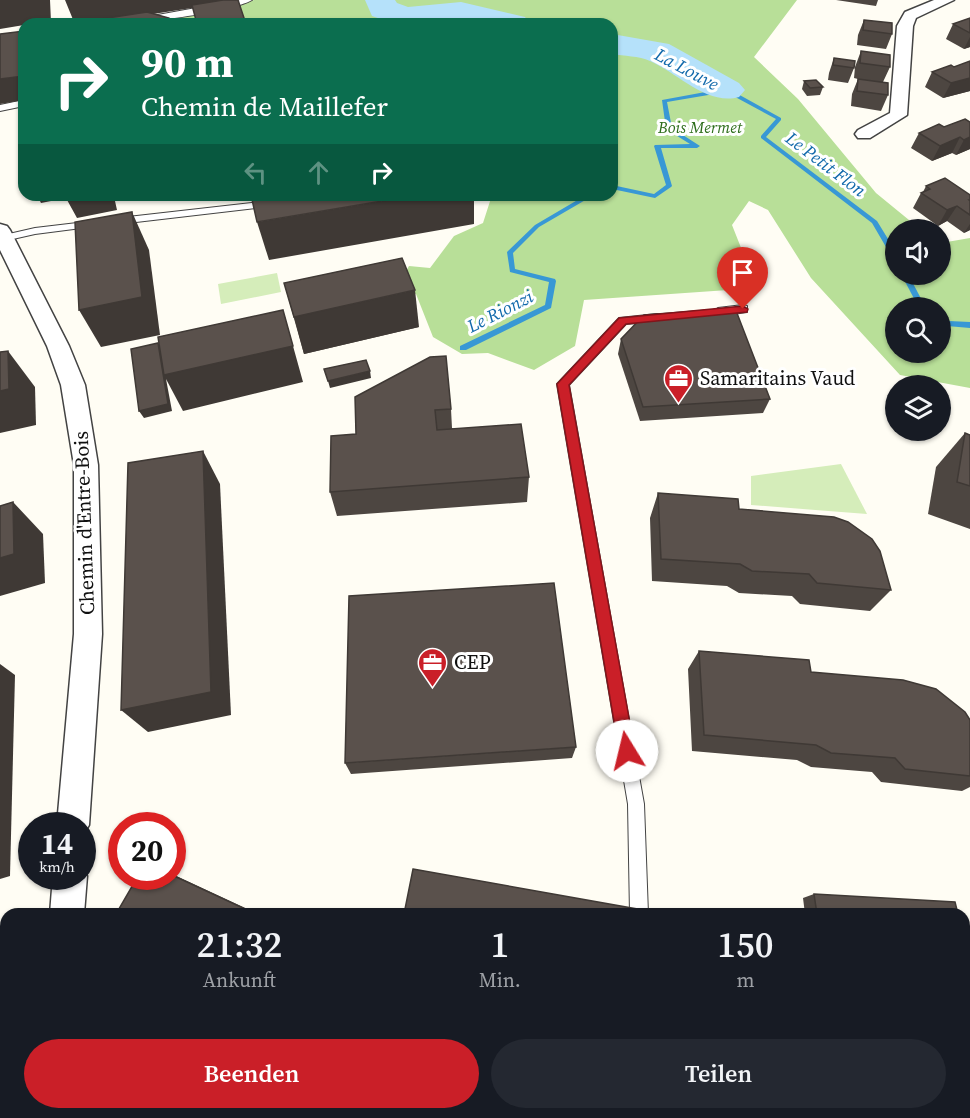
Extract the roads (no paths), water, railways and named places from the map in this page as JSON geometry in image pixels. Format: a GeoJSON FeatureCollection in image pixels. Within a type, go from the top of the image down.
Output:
{"type":"FeatureCollection","features":[{"type":"Feature","properties":{"kind":"street"},"geometry":{"type":"LineString","coordinates":[[864,135],[898,115],[905,26],[910,15],[947,0]]}},
{"type":"Feature","properties":{"kind":"street","name":"Chemin d'Entre-Bois"},"geometry":{"type":"LineString","coordinates":[[2,234],[58,346],[73,385],[86,465],[88,634],[74,812]]}},
{"type":"Feature","properties":{"kind":"street"},"geometry":{"type":"LineString","coordinates":[[67,908],[69,890]]}},
{"type":"Feature","properties":{"kind":"lane"},"geometry":{"type":"LineString","coordinates":[[151,18],[222,7],[248,0]]}},
{"type":"Feature","properties":{"kind":"lane"},"geometry":{"type":"LineString","coordinates":[[0,108],[18,104]]}},
{"type":"Feature","properties":{"kind":"lane","name":"Chemin d'Entre-Bois"},"geometry":{"type":"LineString","coordinates":[[2,234],[284,202]]}},
{"type":"Feature","properties":{"kind":"lane"},"geometry":{"type":"LineString","coordinates":[[699,314],[743,309]]}},
{"type":"Feature","properties":{"kind":"lane"},"geometry":{"type":"LineString","coordinates":[[639,908],[636,804],[563,384],[623,321],[667,317]]}},
{"type":"Feature","properties":{"kind":"waterway","name":"La Louve"},"geometry":{"type":"LineString","coordinates":[[380,0],[383,9],[405,17],[461,11],[490,18]]}},
{"type":"Feature","properties":{"kind":"waterway","name":"La Louve"},"geometry":{"type":"LineString","coordinates":[[618,45],[657,51],[727,90]]}},
{"type":"Feature","properties":{"kind":"waterway","name":"Le Petit Flon"},"geometry":{"type":"LineString","coordinates":[[618,188],[655,196],[669,186],[657,146],[697,146],[669,129],[664,101],[727,90],[779,119],[763,137],[875,222],[885,240]]}},
{"type":"Feature","properties":{"kind":"waterway","name":"Le Rionzi"},"geometry":{"type":"LineString","coordinates":[[463,348],[548,306],[553,281],[512,270],[510,252],[537,226],[581,201]]}},
{"type":"Feature","properties":{"kind":"waterway","name":"Le Petit Flon"},"geometry":{"type":"LineString","coordinates":[[910,285],[917,297]]}},
{"type":"Feature","properties":{"kind":"waterway","name":"Le Petit Flon"},"geometry":{"type":"LineString","coordinates":[[951,323],[970,325]]}},
{"type":"Feature","properties":{"kind":"place","name":"Samaritains Vaud"},"geometry":{"type":"Point","coordinates":[679,404]}},
{"type":"Feature","properties":{"kind":"place","name":"CEP"},"geometry":{"type":"Point","coordinates":[433,688]}},
{"type":"Feature","properties":{"kind":"park label","name":"Bois Mermet"},"geometry":{"type":"Point","coordinates":[700,127]}}]}
